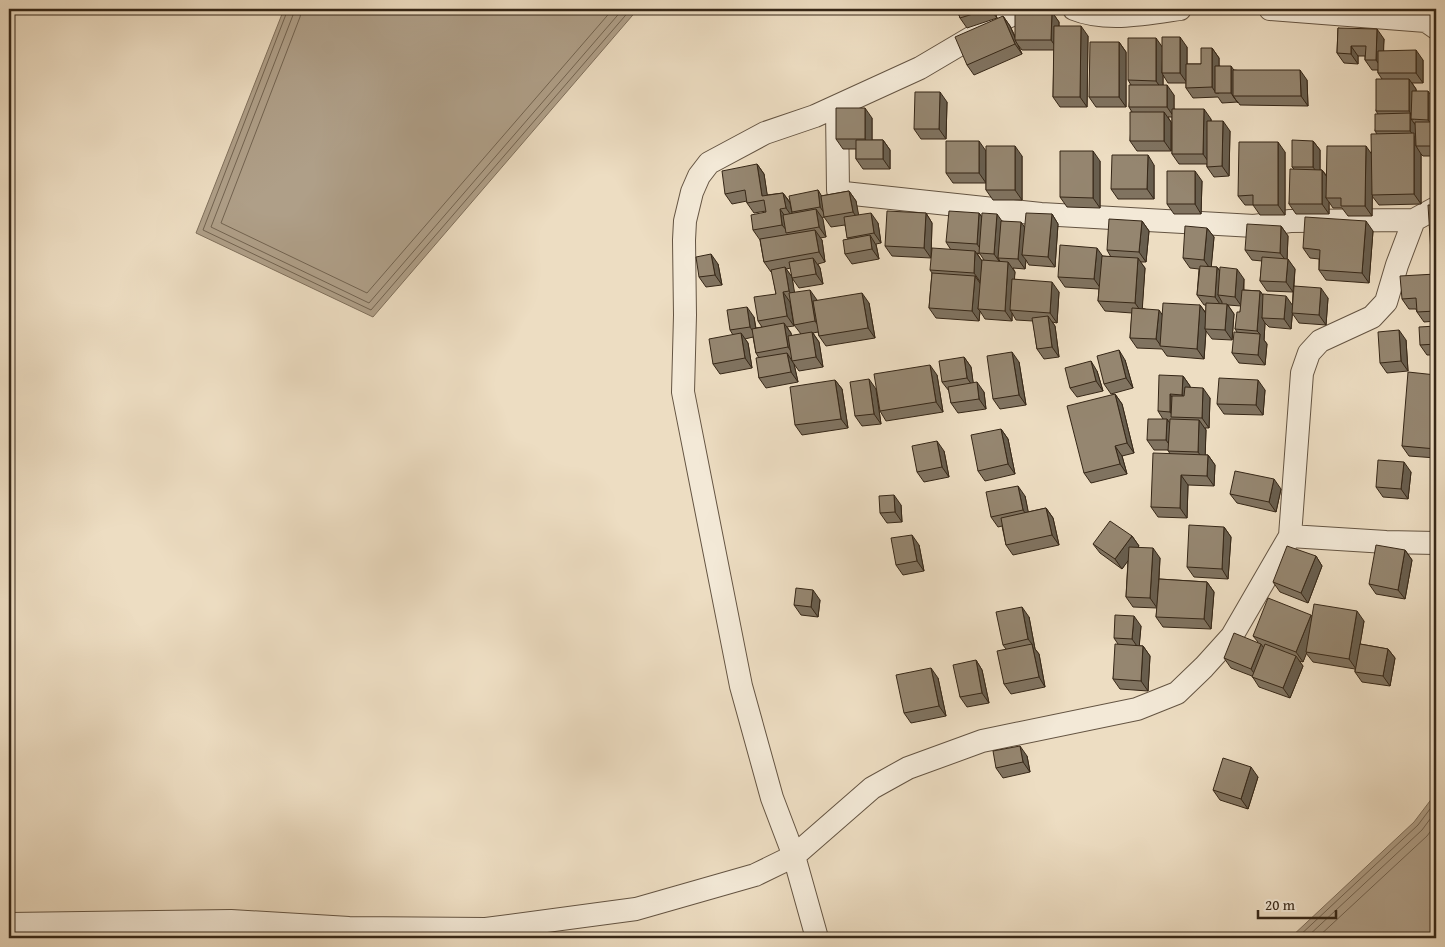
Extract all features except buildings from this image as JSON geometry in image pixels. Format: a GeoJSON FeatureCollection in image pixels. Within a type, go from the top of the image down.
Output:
{"type":"FeatureCollection","features":[{"type":"Feature","properties":{"kind":"street"},"geometry":{"type":"LineString","coordinates":[[817,938],[794,856],[772,798],[741,686],[683,392],[684,240],[692,192],[699,176],[709,163],[765,133],[814,116],[920,68],[1003,19],[1026,9]]}},
{"type":"Feature","properties":{"kind":"street"},"geometry":{"type":"LineString","coordinates":[[1074,9],[1083,13],[1119,16],[1180,9]]}},
{"type":"Feature","properties":{"kind":"street"},"geometry":{"type":"LineString","coordinates":[[1270,9],[1426,21],[1436,28]]}},
{"type":"Feature","properties":{"kind":"street"},"geometry":{"type":"LineString","coordinates":[[837,105],[838,190],[844,193],[1041,214],[1254,226],[1290,221],[1414,220],[1436,208]]}},
{"type":"Feature","properties":{"kind":"street"},"geometry":{"type":"LineString","coordinates":[[9,924],[231,921],[349,928],[486,929],[636,909],[755,875],[794,856],[872,788],[908,768],[982,741],[1137,708],[1177,692],[1204,667],[1232,636],[1290,536],[1302,373],[1309,353],[1320,341],[1372,317],[1386,302],[1397,265],[1414,220]]}},
{"type":"Feature","properties":{"kind":"street"},"geometry":{"type":"LineString","coordinates":[[1290,536],[1436,543]]}},
{"type":"Feature","properties":{"kind":"water"},"geometry":{"type":"Polygon","coordinates":[[[284,9],[638,9],[373,317],[196,233],[284,9]]]}},
{"type":"Feature","properties":{"kind":"water"},"geometry":{"type":"Polygon","coordinates":[[[1436,793],[1436,938],[1290,938],[1414,822],[1436,793]]]}}]}
